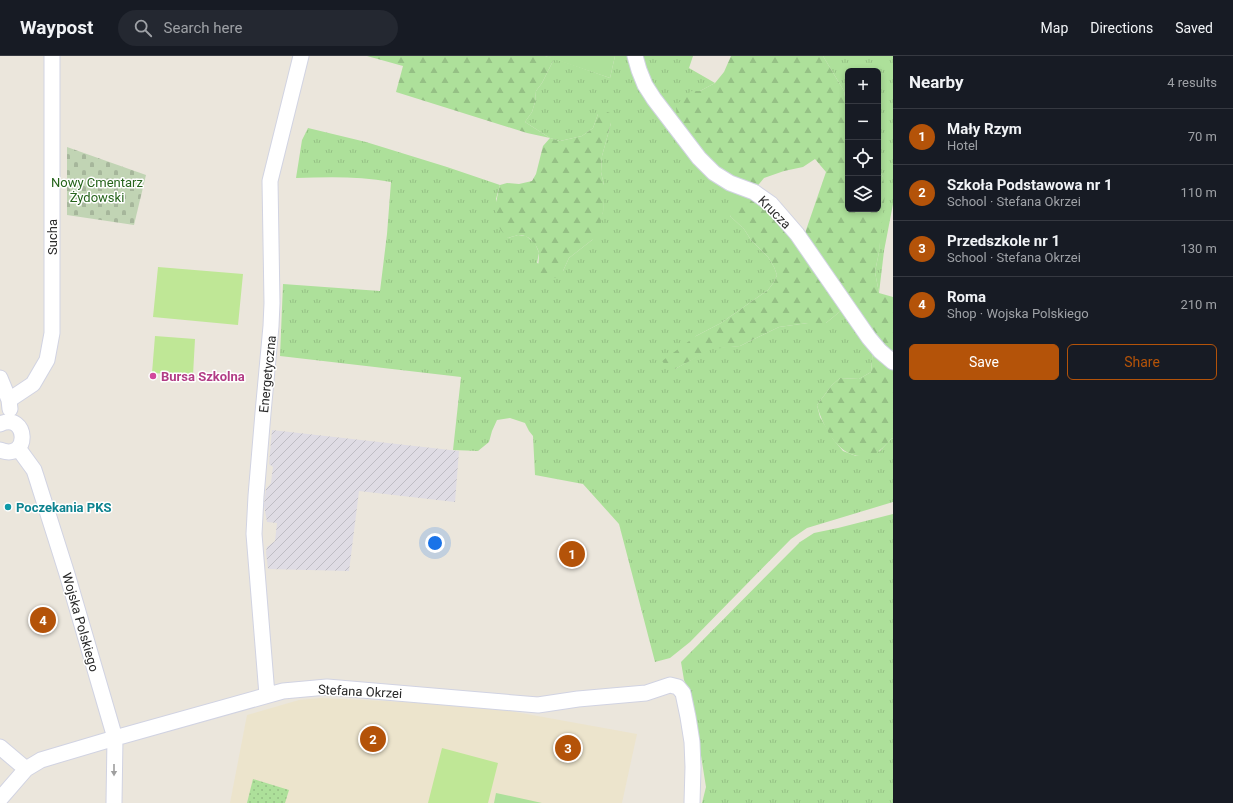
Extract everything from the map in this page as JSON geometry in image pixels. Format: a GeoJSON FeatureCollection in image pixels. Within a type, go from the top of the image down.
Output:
{"type":"FeatureCollection","features":[{"type":"Feature","properties":{"kind":"street","name":"Sucha"},"geometry":{"type":"LineString","coordinates":[[9,400],[33,384],[48,360],[52,333],[52,56]]}},
{"type":"Feature","properties":{"kind":"street","name":"Energetyczna"},"geometry":{"type":"LineString","coordinates":[[267,696],[254,534],[272,318],[270,181],[301,56]]}},
{"type":"Feature","properties":{"kind":"street","name":"Krucza"},"geometry":{"type":"LineString","coordinates":[[635,56],[645,85],[654,100],[699,158],[714,173],[730,183],[754,192],[775,209],[797,234],[869,338],[880,351],[893,362]]}},
{"type":"Feature","properties":{"kind":"street"},"geometry":{"type":"LineString","coordinates":[[0,378],[9,400],[5,423],[14,423],[18,426],[22,432],[23,438],[18,448],[12,452],[0,450]]}},
{"type":"Feature","properties":{"kind":"street","name":"Wojska Polskiego"},"geometry":{"type":"LineString","coordinates":[[18,448],[34,470],[67,574],[115,738],[114,803]]}},
{"type":"Feature","properties":{"kind":"street","name":"Stefana Okrzei"},"geometry":{"type":"LineString","coordinates":[[0,799],[26,769],[41,760],[283,691],[327,687],[538,705],[578,699],[646,693],[670,685],[678,687],[683,693],[692,742],[692,803]]}},
{"type":"Feature","properties":{"kind":"street"},"geometry":{"type":"LineString","coordinates":[[0,747],[26,769]]}},
{"type":"Feature","properties":{"kind":"shaded area"},"geometry":{"type":"Polygon","coordinates":[[[272,430],[459,451],[455,502],[359,491],[349,571],[268,569],[266,552],[267,547],[275,541],[277,523],[267,522],[264,505],[266,489],[271,483],[273,467],[269,464],[272,430]]]}},
{"type":"Feature","properties":{"kind":"shaded area"},"geometry":{"type":"Polygon","coordinates":[[[321,698],[448,704],[510,711],[637,734],[622,803],[230,803],[247,715],[299,700],[321,698]]]}},
{"type":"Feature","properties":{"kind":"green space"},"geometry":{"type":"Polygon","coordinates":[[[367,56],[545,56],[553,58],[553,61],[542,83],[536,91],[532,112],[525,122],[550,138],[527,133],[396,92],[403,66],[367,56]]]}},
{"type":"Feature","properties":{"kind":"green space"},"geometry":{"type":"Polygon","coordinates":[[[545,56],[615,56],[610,78],[545,56]]]}},
{"type":"Feature","properties":{"kind":"green space"},"geometry":{"type":"Polygon","coordinates":[[[615,56],[628,56],[644,90],[753,195],[730,216],[744,229],[751,240],[768,257],[777,275],[768,290],[721,323],[696,336],[675,369],[712,348],[740,346],[779,327],[808,323],[826,323],[843,309],[873,349],[871,372],[859,379],[840,378],[832,385],[817,405],[820,417],[833,439],[843,451],[856,456],[880,451],[893,438],[893,502],[807,528],[791,539],[690,642],[670,658],[655,662],[619,524],[583,484],[535,475],[533,436],[525,423],[510,418],[497,420],[489,442],[478,451],[453,450],[461,377],[280,356],[283,284],[380,291],[387,234],[391,182],[356,178],[296,178],[302,140],[308,128],[366,142],[500,185],[496,199],[508,238],[518,235],[526,236],[535,243],[539,253],[537,263],[563,271],[569,258],[592,240],[603,212],[604,185],[601,172],[602,156],[611,123],[598,114],[593,128],[582,136],[560,141],[550,138],[525,122],[532,112],[536,91],[542,83],[553,61],[553,58],[610,78],[615,56]]]}},
{"type":"Feature","properties":{"kind":"green space"},"geometry":{"type":"Polygon","coordinates":[[[639,56],[693,56],[689,68],[715,83],[700,91],[692,91],[677,121],[649,85],[639,56]]]}},
{"type":"Feature","properties":{"kind":"green space"},"geometry":{"type":"Polygon","coordinates":[[[731,56],[823,56],[844,91],[845,212],[881,212],[881,173],[883,177],[885,193],[879,252],[875,272],[879,293],[893,297],[893,356],[887,351],[804,236],[826,172],[815,159],[803,167],[784,171],[764,178],[755,189],[715,170],[677,121],[676,107],[684,96],[692,91],[700,91],[715,83],[724,72],[731,56]]]}},
{"type":"Feature","properties":{"kind":"green space"},"geometry":{"type":"Polygon","coordinates":[[[823,56],[893,56],[893,204],[884,251],[879,293],[875,272],[879,252],[883,177],[881,173],[881,68],[845,68],[845,97],[844,91],[823,56]]]}},
{"type":"Feature","properties":{"kind":"green space"},"geometry":{"type":"Polygon","coordinates":[[[602,110],[610,113],[611,123],[602,156],[601,172],[604,185],[604,200],[599,232],[592,240],[569,258],[559,278],[548,278],[538,273],[539,254],[535,244],[523,235],[508,238],[499,227],[496,211],[500,185],[507,183],[519,184],[532,181],[536,174],[543,146],[550,138],[560,141],[582,136],[593,128],[598,114],[602,110]]]}},
{"type":"Feature","properties":{"kind":"green space","name":"Nowy Cmentarz Żydowski"},"geometry":{"type":"Polygon","coordinates":[[[67,147],[146,175],[134,225],[67,215],[67,147]]]}},
{"type":"Feature","properties":{"kind":"green space"},"geometry":{"type":"Polygon","coordinates":[[[753,195],[777,214],[843,309],[826,323],[808,323],[779,327],[740,346],[712,349],[675,369],[666,366],[662,361],[696,336],[721,323],[768,290],[774,282],[777,275],[768,257],[751,240],[744,229],[730,216],[734,207],[753,195]]]}},
{"type":"Feature","properties":{"kind":"green space"},"geometry":{"type":"Polygon","coordinates":[[[158,267],[243,274],[238,325],[153,317],[158,267]]]}},
{"type":"Feature","properties":{"kind":"green space"},"geometry":{"type":"Polygon","coordinates":[[[155,336],[195,339],[193,375],[152,373],[155,336]]]}},
{"type":"Feature","properties":{"kind":"green space"},"geometry":{"type":"Polygon","coordinates":[[[873,349],[893,366],[893,438],[873,455],[852,455],[845,451],[832,438],[819,413],[817,405],[832,385],[840,378],[859,379],[871,372],[873,349]]]}},
{"type":"Feature","properties":{"kind":"green space"},"geometry":{"type":"Polygon","coordinates":[[[893,514],[893,803],[702,803],[706,787],[692,699],[684,680],[681,662],[800,542],[814,533],[893,514]]]}},
{"type":"Feature","properties":{"kind":"green space"},"geometry":{"type":"Polygon","coordinates":[[[442,748],[498,763],[488,803],[428,803],[442,748]]]}},
{"type":"Feature","properties":{"kind":"green space"},"geometry":{"type":"Polygon","coordinates":[[[253,779],[289,790],[285,803],[247,803],[253,779]]]}},
{"type":"Feature","properties":{"kind":"green space"},"geometry":{"type":"Polygon","coordinates":[[[496,793],[542,803],[494,803],[496,793]]]}},
{"type":"Feature","properties":{"kind":"place","name":"Bursa Szkolna"},"geometry":{"type":"Point","coordinates":[153,376]}},
{"type":"Feature","properties":{"kind":"place","name":"Poczekania PKS"},"geometry":{"type":"Point","coordinates":[8,507]}},
{"type":"Feature","properties":{"kind":"place","name":"Mały Rzym"},"geometry":{"type":"Point","coordinates":[572,554]}},
{"type":"Feature","properties":{"kind":"place","name":"Roma"},"geometry":{"type":"Point","coordinates":[43,620]}},
{"type":"Feature","properties":{"kind":"place","name":"Szkoła Podstawowa nr 1"},"geometry":{"type":"Point","coordinates":[373,739]}},
{"type":"Feature","properties":{"kind":"place","name":"Przedszkole nr 1"},"geometry":{"type":"Point","coordinates":[568,748]}}]}
